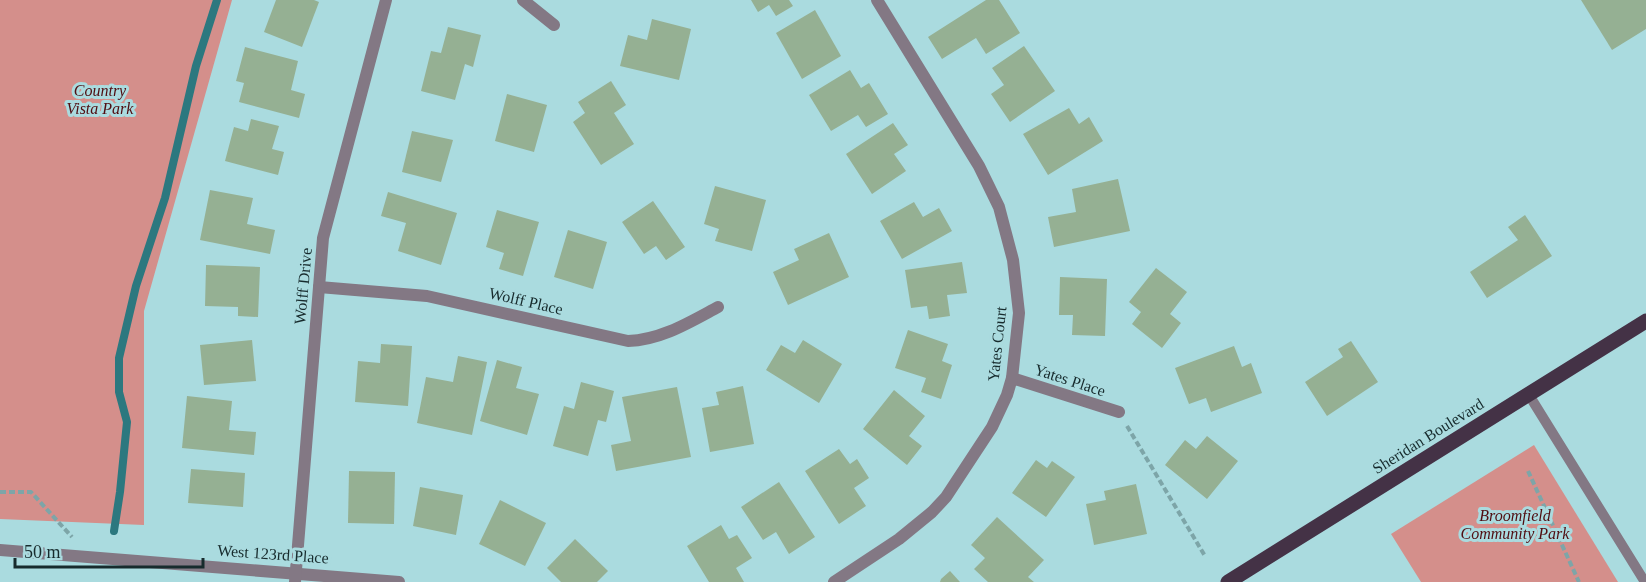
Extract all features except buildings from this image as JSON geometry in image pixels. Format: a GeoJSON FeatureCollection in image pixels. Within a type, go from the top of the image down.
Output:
{"type":"FeatureCollection","features":[{"type":"Feature","properties":{"kind":"main road","name":"Sheridan Boulevard"},"geometry":{"type":"LineString","coordinates":[[1228,582],[1646,321]]}},
{"type":"Feature","properties":{"kind":"street","name":"Wolff Drive"},"geometry":{"type":"LineString","coordinates":[[296,577],[323,238],[387,0]]}},
{"type":"Feature","properties":{"kind":"street"},"geometry":{"type":"LineString","coordinates":[[523,0],[554,25]]}},
{"type":"Feature","properties":{"kind":"street","name":"Yates Court"},"geometry":{"type":"LineString","coordinates":[[834,582],[899,539],[932,512],[946,497],[992,427],[1007,395],[1012,378],[1019,313],[1013,260],[999,207],[980,166],[877,0]]}},
{"type":"Feature","properties":{"kind":"street","name":"Wolff Place"},"geometry":{"type":"LineString","coordinates":[[319,287],[427,296],[628,341],[654,338],[683,326],[718,307]]}},
{"type":"Feature","properties":{"kind":"street","name":"Yates Place"},"geometry":{"type":"LineString","coordinates":[[1012,378],[1119,412]]}},
{"type":"Feature","properties":{"kind":"street","name":"West 123rd Place"},"geometry":{"type":"LineString","coordinates":[[0,550],[296,577],[399,582]]}},
{"type":"Feature","properties":{"kind":"lane"},"geometry":{"type":"LineString","coordinates":[[1529,395],[1645,582]]}},
{"type":"Feature","properties":{"kind":"path"},"geometry":{"type":"LineString","coordinates":[[1119,412],[1205,556]]}},
{"type":"Feature","properties":{"kind":"path"},"geometry":{"type":"LineString","coordinates":[[1528,471],[1579,582]]}},
{"type":"Feature","properties":{"kind":"path"},"geometry":{"type":"LineString","coordinates":[[0,492],[31,492],[90,557]]}},
{"type":"Feature","properties":{"kind":"green space","name":"Country Vista Park"},"geometry":{"type":"Polygon","coordinates":[[[0,0],[232,0],[144,311],[144,525],[0,519],[0,0]]]}},
{"type":"Feature","properties":{"kind":"green space","name":"Broomfield Community Park"},"geometry":{"type":"Polygon","coordinates":[[[1534,445],[1618,582],[1421,582],[1391,534],[1534,445]]]}},
{"type":"Feature","properties":{"kind":"waterway"},"geometry":{"type":"LineString","coordinates":[[114,531],[127,422],[119,392],[119,358],[136,286],[165,198],[196,66],[217,0]]}}]}
